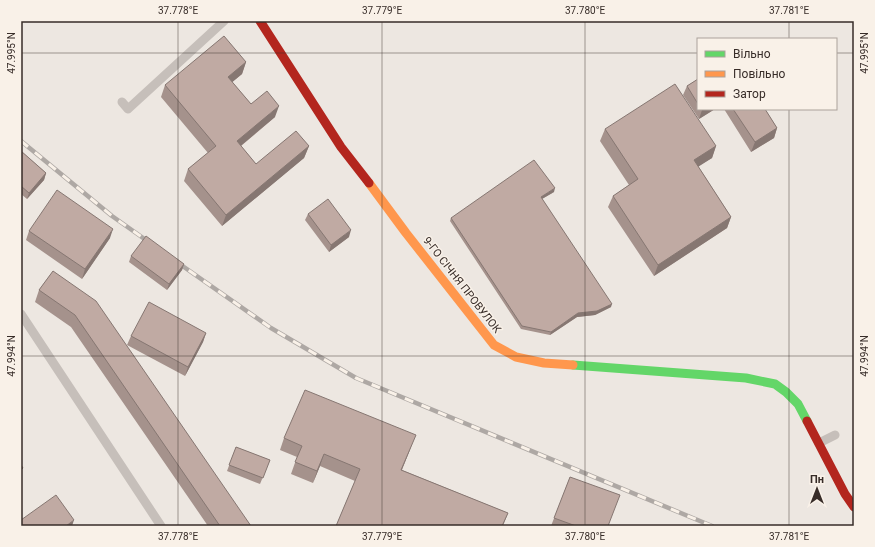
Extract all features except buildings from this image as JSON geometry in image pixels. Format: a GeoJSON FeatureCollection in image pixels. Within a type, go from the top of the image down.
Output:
{"type":"FeatureCollection","features":[{"type":"Feature","properties":{"kind":"street","name":"9-ГО СІЧНЯ ПРОВУЛОК"},"geometry":{"type":"LineString","coordinates":[[260,21],[341,147],[406,234],[494,345],[516,357],[544,363],[746,378],[775,384],[798,404],[845,494],[854,507]]}},
{"type":"Feature","properties":{"kind":"lane"},"geometry":{"type":"LineString","coordinates":[[122,102],[128,109],[224,21]]}},
{"type":"Feature","properties":{"kind":"lane"},"geometry":{"type":"LineString","coordinates":[[21,314],[161,526]]}},
{"type":"Feature","properties":{"kind":"lane"},"geometry":{"type":"LineString","coordinates":[[819,443],[835,435]]}},
{"type":"Feature","properties":{"kind":"railway"},"geometry":{"type":"LineString","coordinates":[[21,141],[112,216],[153,245]]}},
{"type":"Feature","properties":{"kind":"railway"},"geometry":{"type":"LineString","coordinates":[[174,260],[271,328],[356,378],[712,526]]}},
{"type":"Feature","properties":{"kind":"traffic: fast"},"geometry":{"type":"LineString","coordinates":[[573,365],[746,378],[775,384],[798,404],[807,421]]}},
{"type":"Feature","properties":{"kind":"traffic: slow"},"geometry":{"type":"LineString","coordinates":[[369,183],[406,233],[494,345],[516,357],[544,363],[573,365]]}},
{"type":"Feature","properties":{"kind":"traffic: jam"},"geometry":{"type":"LineString","coordinates":[[260,21],[341,147],[369,183]]}},
{"type":"Feature","properties":{"kind":"traffic: jam"},"geometry":{"type":"LineString","coordinates":[[807,421],[845,494],[854,507]]}}]}
